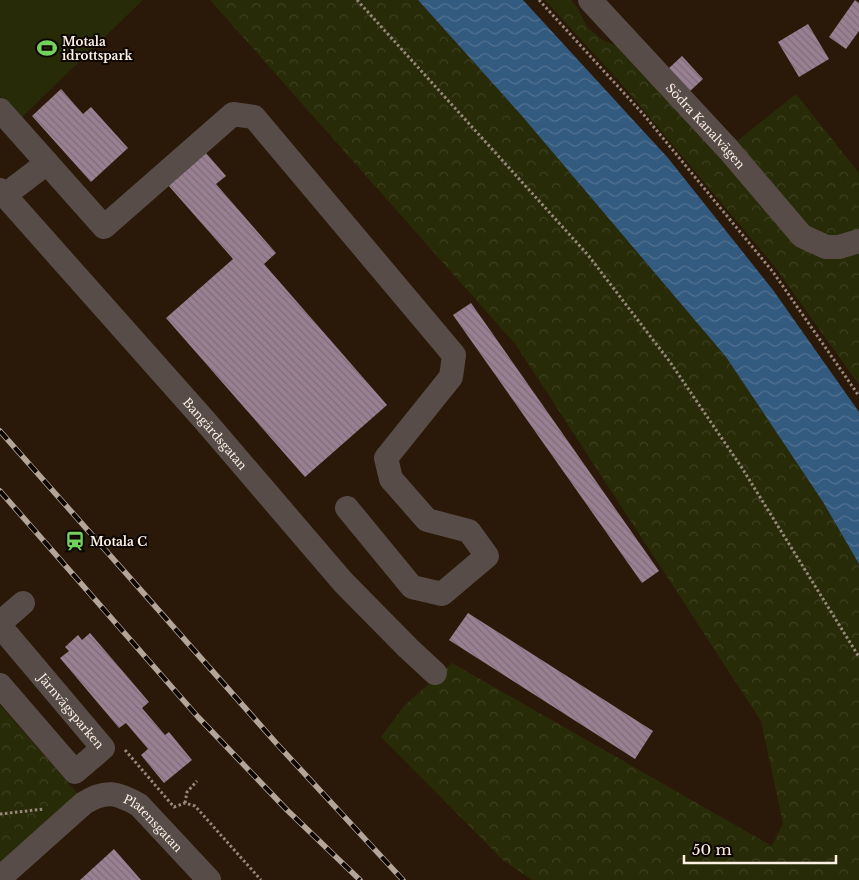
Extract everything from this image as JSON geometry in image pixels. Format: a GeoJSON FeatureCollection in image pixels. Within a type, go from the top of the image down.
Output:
{"type":"FeatureCollection","features":[{"type":"Feature","properties":{"kind":"street","name":"Södra Kanalvägen"},"geometry":{"type":"LineString","coordinates":[[590,0],[728,149],[802,236],[826,247],[840,247],[859,241]]}},
{"type":"Feature","properties":{"kind":"street"},"geometry":{"type":"LineString","coordinates":[[0,110],[104,227],[233,114],[254,117],[454,355],[451,377],[386,458],[391,479],[427,520],[469,531],[487,556],[442,594],[412,587],[347,508]]}},
{"type":"Feature","properties":{"kind":"street"},"geometry":{"type":"LineString","coordinates":[[2,192],[47,163]]}},
{"type":"Feature","properties":{"kind":"street","name":"Bangårdsgatan"},"geometry":{"type":"LineString","coordinates":[[2,192],[206,422],[343,582],[435,673]]}},
{"type":"Feature","properties":{"kind":"street","name":"Järnvägsparken"},"geometry":{"type":"LineString","coordinates":[[0,685],[75,772],[103,748],[0,624],[23,603]]}},
{"type":"Feature","properties":{"kind":"street","name":"Platensgatan"},"geometry":{"type":"LineString","coordinates":[[0,878],[84,803],[95,796],[108,793],[128,799],[139,805],[209,880]]}},
{"type":"Feature","properties":{"kind":"path"},"geometry":{"type":"LineString","coordinates":[[357,0],[588,256],[670,362],[742,468],[859,658]]}},
{"type":"Feature","properties":{"kind":"path"},"geometry":{"type":"LineString","coordinates":[[538,0],[644,115],[767,265],[859,396]]}},
{"type":"Feature","properties":{"kind":"path"},"geometry":{"type":"LineString","coordinates":[[103,748],[116,741],[174,807],[185,803],[195,806],[261,880]]}},
{"type":"Feature","properties":{"kind":"path"},"geometry":{"type":"LineString","coordinates":[[185,803],[186,792],[197,781]]}},
{"type":"Feature","properties":{"kind":"green space","name":"Motala idrottspark"},"geometry":{"type":"Polygon","coordinates":[[[0,0],[143,0],[20,119],[0,96],[0,0]]]}},
{"type":"Feature","properties":{"kind":"green space"},"geometry":{"type":"Polygon","coordinates":[[[210,0],[418,0],[522,116],[726,357],[823,502],[859,564],[859,880],[532,880],[503,860],[381,737],[404,706],[452,663],[772,846],[783,823],[761,721],[516,345],[210,0]]]}},
{"type":"Feature","properties":{"kind":"green space"},"geometry":{"type":"Polygon","coordinates":[[[545,0],[571,0],[577,7],[560,17],[545,0]]]}},
{"type":"Feature","properties":{"kind":"green space"},"geometry":{"type":"Polygon","coordinates":[[[577,7],[588,28],[603,40],[629,51],[793,236],[859,253],[859,385],[775,267],[621,83],[560,17],[577,7]]]}},
{"type":"Feature","properties":{"kind":"green space"},"geometry":{"type":"Polygon","coordinates":[[[796,94],[859,173],[859,233],[848,238],[809,235],[731,146],[796,94]]]}},
{"type":"Feature","properties":{"kind":"green space"},"geometry":{"type":"Polygon","coordinates":[[[0,705],[79,795],[0,864],[0,705]]]}},
{"type":"Feature","properties":{"kind":"water"},"geometry":{"type":"Polygon","coordinates":[[[418,0],[523,0],[668,158],[773,290],[859,412],[859,564],[823,502],[726,357],[522,116],[418,0]]]}},
{"type":"Feature","properties":{"kind":"building"},"geometry":{"type":"Polygon","coordinates":[[[855,0],[859,3],[859,31],[846,49],[829,37],[855,0]]]}},
{"type":"Feature","properties":{"kind":"building"},"geometry":{"type":"Polygon","coordinates":[[[808,24],[829,59],[799,77],[778,42],[808,24]]]}},
{"type":"Feature","properties":{"kind":"building"},"geometry":{"type":"Polygon","coordinates":[[[682,56],[703,79],[689,92],[668,69],[682,56]]]}},
{"type":"Feature","properties":{"kind":"building"},"geometry":{"type":"Polygon","coordinates":[[[61,89],[83,114],[91,107],[128,148],[91,182],[32,116],[61,89]]]}},
{"type":"Feature","properties":{"kind":"building"},"geometry":{"type":"Polygon","coordinates":[[[206,153],[226,176],[216,184],[276,253],[264,264],[387,405],[305,477],[166,318],[233,259],[168,185],[206,153]]]}},
{"type":"Feature","properties":{"kind":"building"},"geometry":{"type":"Polygon","coordinates":[[[471,303],[659,571],[642,583],[453,315],[471,303]]]}},
{"type":"Feature","properties":{"kind":"building"},"geometry":{"type":"Polygon","coordinates":[[[468,613],[653,731],[635,759],[449,640],[468,613]]]}},
{"type":"Feature","properties":{"kind":"building"},"geometry":{"type":"Polygon","coordinates":[[[90,633],[149,702],[142,708],[165,735],[169,732],[192,760],[164,783],[141,755],[148,749],[126,723],[119,728],[60,658],[69,651],[65,647],[78,635],[82,640],[90,633]]]}},
{"type":"Feature","properties":{"kind":"building"},"geometry":{"type":"Polygon","coordinates":[[[114,849],[141,880],[80,880],[114,849]]]}},
{"type":"Feature","properties":{"kind":"railway"},"geometry":{"type":"LineString","coordinates":[[0,431],[277,744],[403,880]]}},
{"type":"Feature","properties":{"kind":"railway"},"geometry":{"type":"LineString","coordinates":[[0,491],[198,717],[287,810],[360,880]]}},
{"type":"Feature","properties":{"kind":"place","name":"Motala idrottspark"},"geometry":{"type":"Point","coordinates":[47,48]}},
{"type":"Feature","properties":{"kind":"place","name":"Motala C"},"geometry":{"type":"Point","coordinates":[75,541]}}]}
